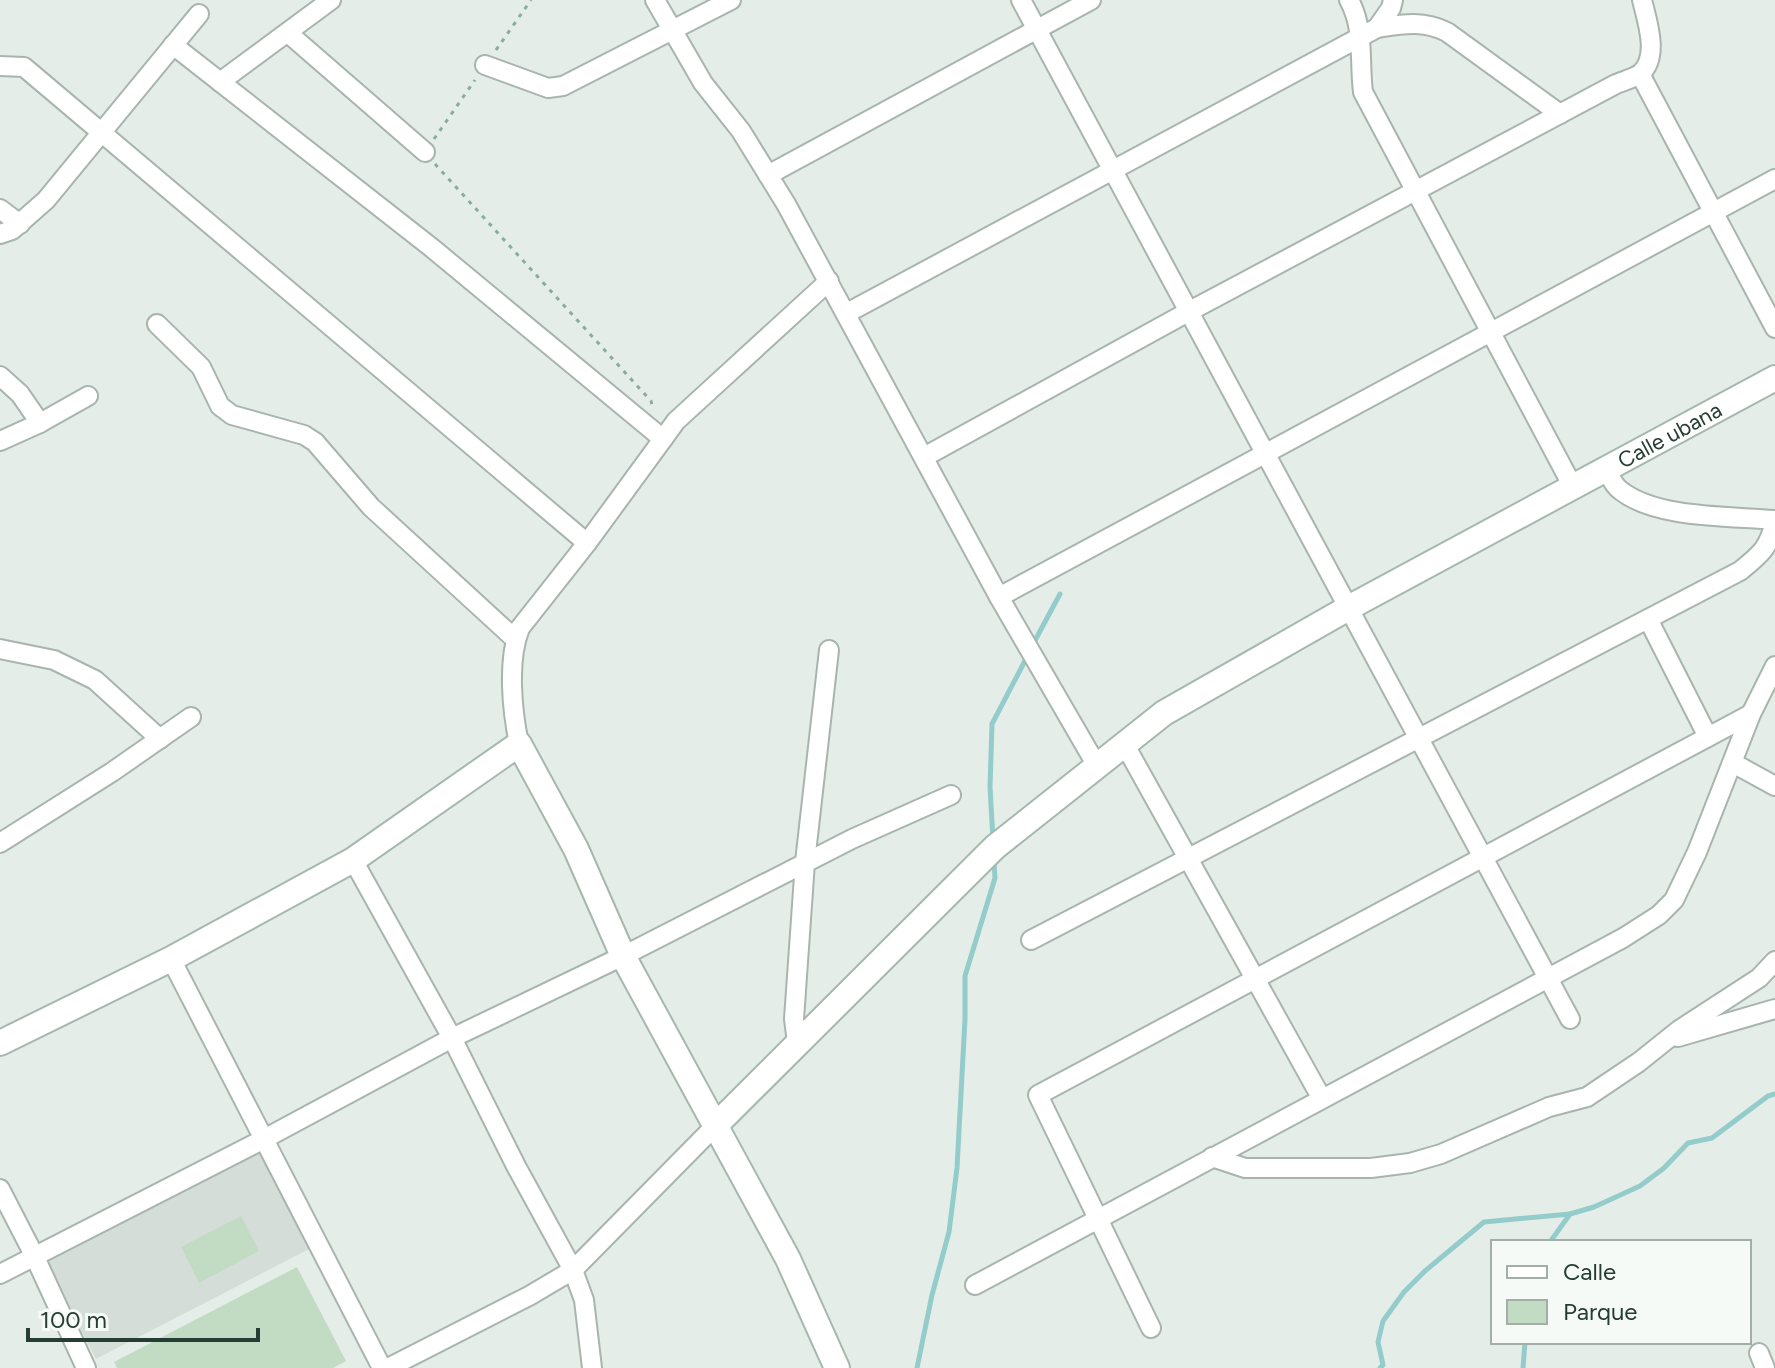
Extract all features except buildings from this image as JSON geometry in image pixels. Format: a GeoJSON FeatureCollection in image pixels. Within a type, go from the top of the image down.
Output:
{"type":"FeatureCollection","features":[{"type":"Feature","properties":{"kind":"street"},"geometry":{"type":"LineString","coordinates":[[220,82],[331,0]]}},
{"type":"Feature","properties":{"kind":"street"},"geometry":{"type":"LineString","coordinates":[[655,0],[703,83],[741,131],[768,175],[847,313],[999,597],[1097,766]]}},
{"type":"Feature","properties":{"kind":"street"},"geometry":{"type":"LineString","coordinates":[[485,65],[548,88],[563,86],[674,29],[698,8],[731,0]]}},
{"type":"Feature","properties":{"kind":"street"},"geometry":{"type":"LineString","coordinates":[[1021,0],[1570,1019]]}},
{"type":"Feature","properties":{"kind":"street"},"geometry":{"type":"LineString","coordinates":[[768,175],[1091,0]]}},
{"type":"Feature","properties":{"kind":"street"},"geometry":{"type":"LineString","coordinates":[[1349,0],[1369,32]]}},
{"type":"Feature","properties":{"kind":"street"},"geometry":{"type":"LineString","coordinates":[[1393,0],[1391,8],[1369,32],[1360,71],[1363,92],[1573,487]]}},
{"type":"Feature","properties":{"kind":"street"},"geometry":{"type":"LineString","coordinates":[[924,457],[1188,312],[1640,74],[1650,59],[1651,43],[1642,0]]}},
{"type":"Feature","properties":{"kind":"street"},"geometry":{"type":"LineString","coordinates":[[0,234],[20,224],[46,200],[199,14]]}},
{"type":"Feature","properties":{"kind":"street"},"geometry":{"type":"LineString","coordinates":[[847,313],[1369,32],[1417,23],[1434,26],[1447,32],[1560,114]]}},
{"type":"Feature","properties":{"kind":"street"},"geometry":{"type":"LineString","coordinates":[[288,33],[425,152]]}},
{"type":"Feature","properties":{"kind":"street"},"geometry":{"type":"LineString","coordinates":[[173,45],[432,248],[663,439]]}},
{"type":"Feature","properties":{"kind":"street"},"geometry":{"type":"LineString","coordinates":[[0,66],[24,67],[587,543]]}},
{"type":"Feature","properties":{"kind":"street"},"geometry":{"type":"LineString","coordinates":[[1640,74],[1775,328]]}},
{"type":"Feature","properties":{"kind":"street"},"geometry":{"type":"LineString","coordinates":[[999,597],[1775,179]]}},
{"type":"Feature","properties":{"kind":"street"},"geometry":{"type":"LineString","coordinates":[[0,209],[20,224]]}},
{"type":"Feature","properties":{"kind":"street"},"geometry":{"type":"LineString","coordinates":[[829,281],[676,421],[520,628],[515,639],[513,714],[519,744],[576,849],[623,956],[788,1259],[836,1368]]}},
{"type":"Feature","properties":{"kind":"street"},"geometry":{"type":"LineString","coordinates":[[157,324],[201,367],[220,406],[232,415],[304,435],[315,442],[371,507],[515,639]]}},
{"type":"Feature","properties":{"kind":"street"},"geometry":{"type":"LineString","coordinates":[[0,376],[20,394],[40,423]]}},
{"type":"Feature","properties":{"kind":"street","name":"Calle ubana"},"geometry":{"type":"LineString","coordinates":[[715,1126],[995,847],[1181,701],[1772,381]]}},
{"type":"Feature","properties":{"kind":"street"},"geometry":{"type":"LineString","coordinates":[[0,441],[88,396]]}},
{"type":"Feature","properties":{"kind":"street"},"geometry":{"type":"LineString","coordinates":[[1031,940],[1740,571],[1765,551],[1771,539],[1775,521],[1665,510],[1631,498],[1616,488],[1606,469]]}},
{"type":"Feature","properties":{"kind":"street"},"geometry":{"type":"LineString","coordinates":[[1648,619],[1708,737]]}},
{"type":"Feature","properties":{"kind":"street"},"geometry":{"type":"LineString","coordinates":[[0,649],[54,660],[95,680],[160,739]]}},
{"type":"Feature","properties":{"kind":"street"},"geometry":{"type":"LineString","coordinates":[[797,1043],[794,1019],[805,862],[829,650]]}},
{"type":"Feature","properties":{"kind":"street"},"geometry":{"type":"LineString","coordinates":[[975,1285],[1623,938],[1659,915],[1674,900],[1697,852],[1751,714],[1775,666]]}},
{"type":"Feature","properties":{"kind":"street"},"geometry":{"type":"LineString","coordinates":[[1151,1328],[1038,1095],[1751,714]]}},
{"type":"Feature","properties":{"kind":"street"},"geometry":{"type":"LineString","coordinates":[[0,843],[112,772],[191,717]]}},
{"type":"Feature","properties":{"kind":"street"},"geometry":{"type":"LineString","coordinates":[[0,1043],[171,959],[353,860],[519,744]]}},
{"type":"Feature","properties":{"kind":"street"},"geometry":{"type":"LineString","coordinates":[[1125,745],[1322,1099]]}},
{"type":"Feature","properties":{"kind":"street"},"geometry":{"type":"LineString","coordinates":[[1733,763],[1775,786]]}},
{"type":"Feature","properties":{"kind":"street"},"geometry":{"type":"LineString","coordinates":[[0,1274],[264,1139],[452,1038],[623,956],[805,862],[951,795]]}},
{"type":"Feature","properties":{"kind":"street"},"geometry":{"type":"LineString","coordinates":[[353,860],[452,1038],[516,1166],[573,1270],[584,1300],[592,1368]]}},
{"type":"Feature","properties":{"kind":"street"},"geometry":{"type":"LineString","coordinates":[[171,959],[385,1368],[529,1296],[573,1270],[715,1126]]}},
{"type":"Feature","properties":{"kind":"street"},"geometry":{"type":"LineString","coordinates":[[1212,1157],[1245,1168],[1371,1168],[1410,1163],[1441,1154],[1549,1107],[1587,1097],[1759,978],[1775,961]]}},
{"type":"Feature","properties":{"kind":"street"},"geometry":{"type":"LineString","coordinates":[[1667,1039],[1775,1009]]}},
{"type":"Feature","properties":{"kind":"street"},"geometry":{"type":"LineString","coordinates":[[0,1189],[86,1368]]}},
{"type":"Feature","properties":{"kind":"path"},"geometry":{"type":"LineString","coordinates":[[531,0],[425,152],[651,401],[663,439]]}},
{"type":"Feature","properties":{"kind":"shaded area"},"geometry":{"type":"Polygon","coordinates":[[[261,1151],[311,1248],[96,1359],[46,1262],[261,1151]]]}},
{"type":"Feature","properties":{"kind":"green space"},"geometry":{"type":"Polygon","coordinates":[[[241,1216],[259,1251],[199,1283],[181,1247],[241,1216]]]}},
{"type":"Feature","properties":{"kind":"green space"},"geometry":{"type":"Polygon","coordinates":[[[297,1267],[346,1361],[333,1368],[117,1368],[114,1362],[297,1267]]]}},
{"type":"Feature","properties":{"kind":"waterway"},"geometry":{"type":"LineString","coordinates":[[1032,646],[1060,594]]}},
{"type":"Feature","properties":{"kind":"waterway"},"geometry":{"type":"LineString","coordinates":[[993,840],[990,787],[992,724],[1028,655]]}},
{"type":"Feature","properties":{"kind":"waterway"},"geometry":{"type":"LineString","coordinates":[[917,1368],[949,1232],[957,1168],[965,976],[995,878],[994,862]]}},
{"type":"Feature","properties":{"kind":"waterway"},"geometry":{"type":"LineString","coordinates":[[1380,1368],[1383,1365],[1378,1342],[1383,1321],[1404,1292],[1425,1271],[1484,1222],[1570,1214],[1594,1207],[1640,1186],[1664,1168],[1688,1143],[1712,1138],[1775,1094]]}},
{"type":"Feature","properties":{"kind":"waterway"},"geometry":{"type":"LineString","coordinates":[[1551,1240],[1570,1214]]}},
{"type":"Feature","properties":{"kind":"waterway"},"geometry":{"type":"LineString","coordinates":[[1523,1368],[1525,1344]]}}]}
